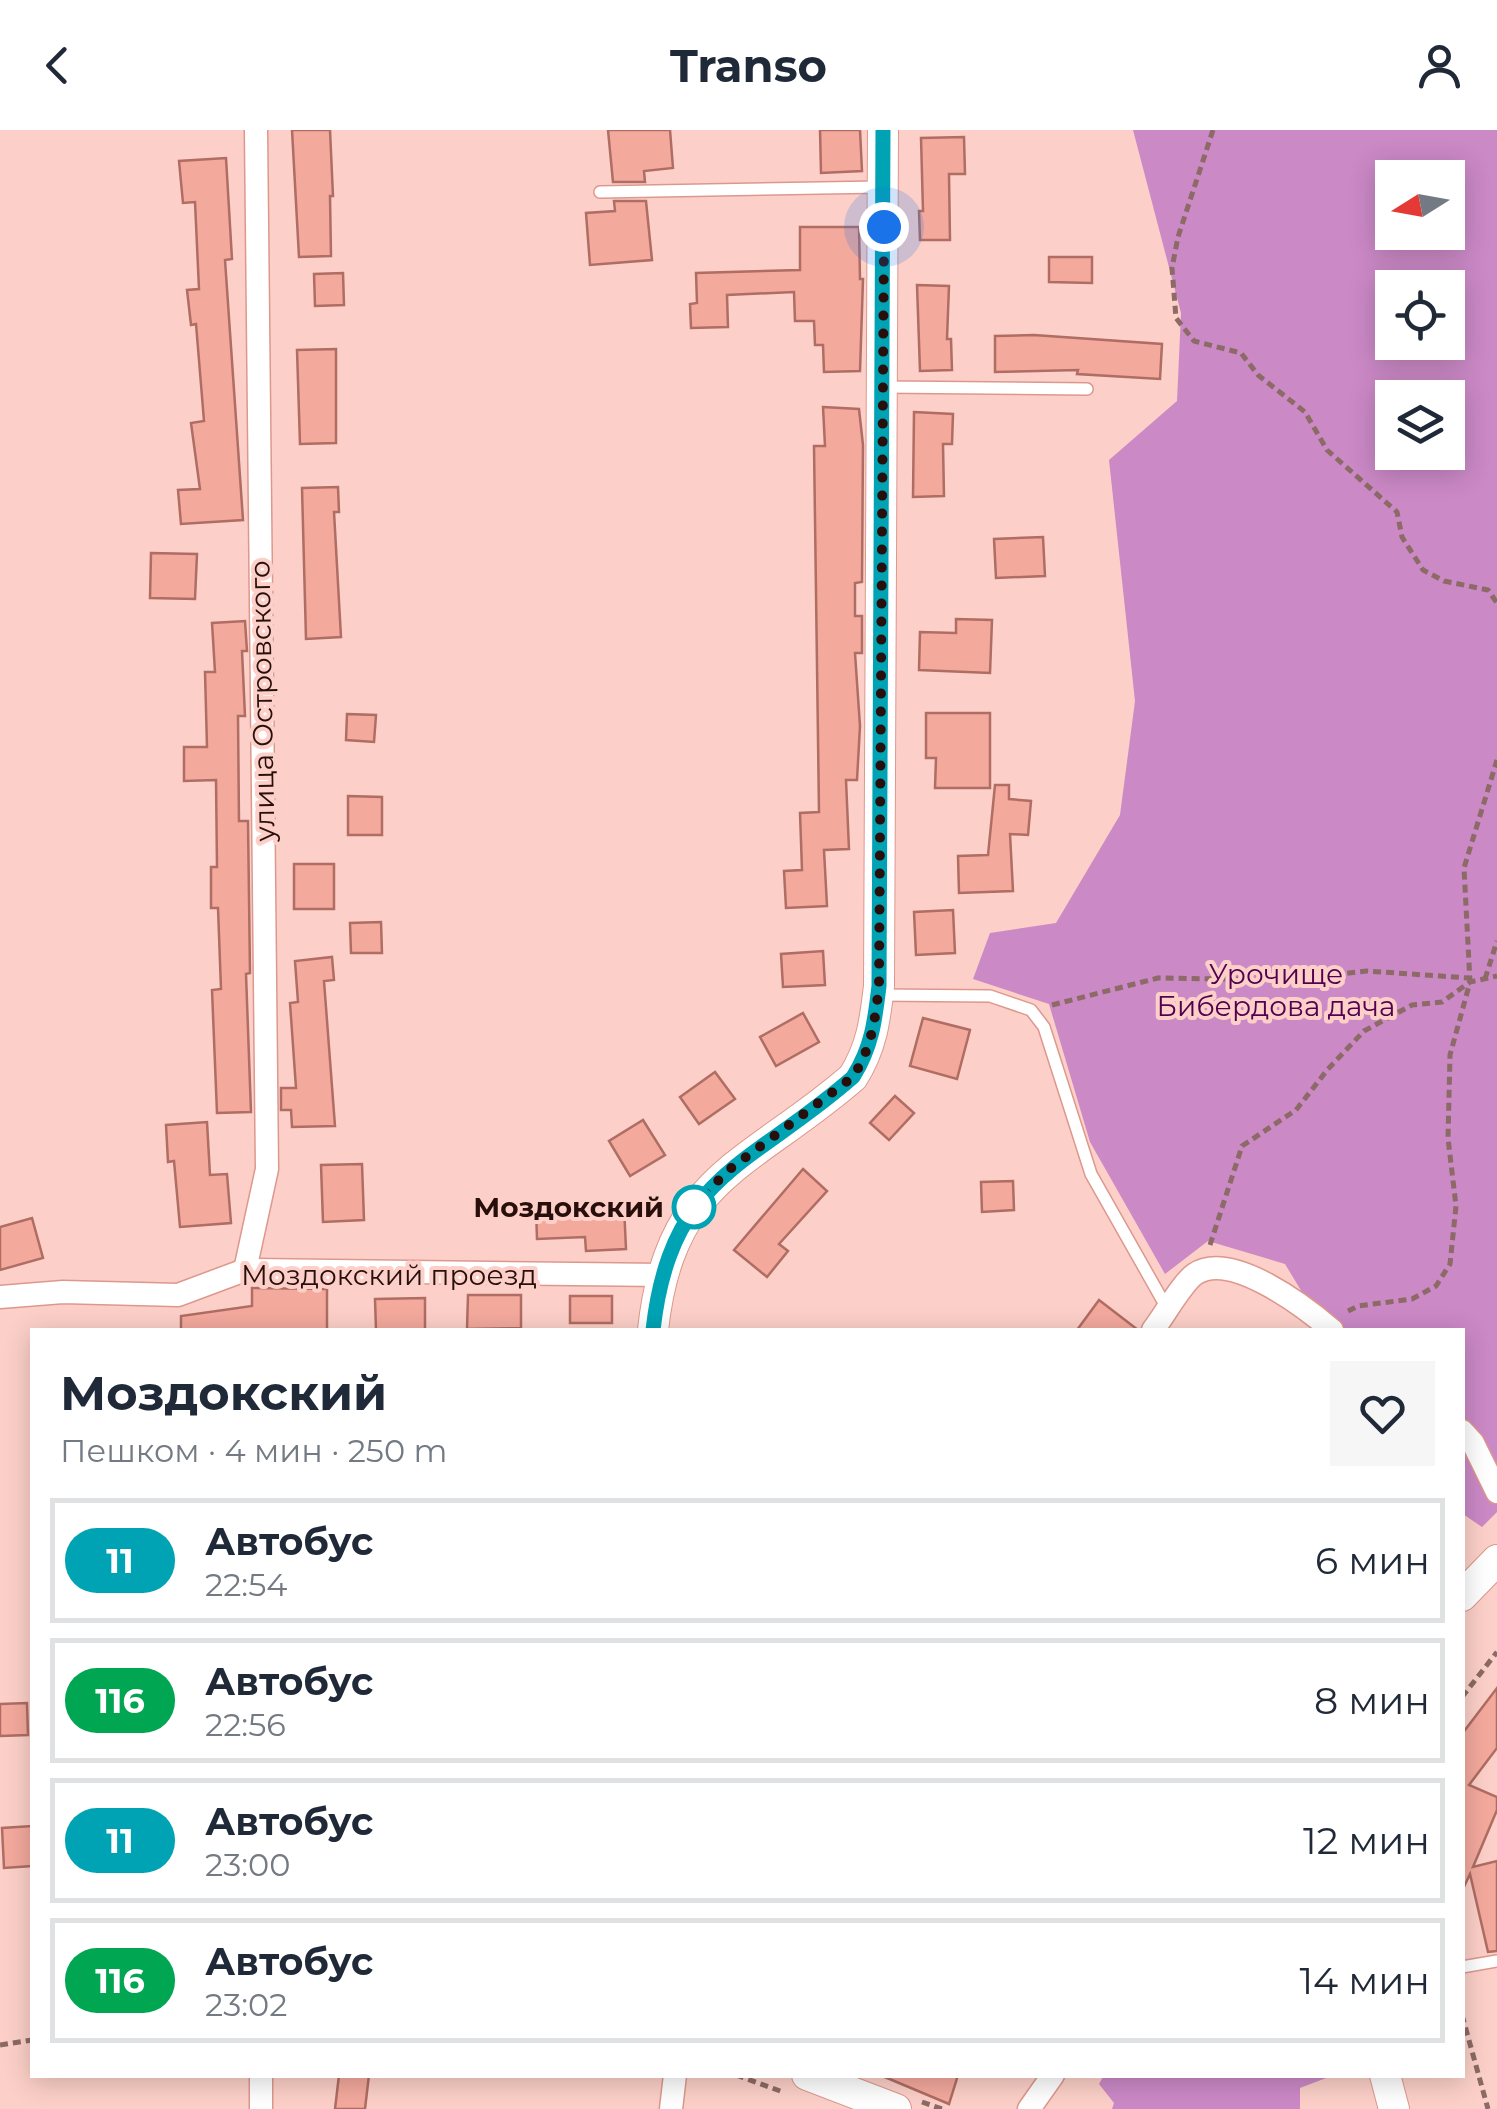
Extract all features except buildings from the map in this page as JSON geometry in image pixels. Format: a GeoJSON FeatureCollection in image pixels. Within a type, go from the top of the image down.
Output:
{"type":"FeatureCollection","features":[{"type":"Feature","properties":{"kind":"street","name":"улица Островского"},"geometry":{"type":"LineString","coordinates":[[245,1270],[268,1170],[256,130]]}},
{"type":"Feature","properties":{"kind":"street"},"geometry":{"type":"LineString","coordinates":[[653,1328],[662,1275],[672,1246],[701,1197],[726,1172],[853,1077],[867,1055],[875,1027],[883,130]]}},
{"type":"Feature","properties":{"kind":"street"},"geometry":{"type":"LineString","coordinates":[[1155,1328],[1194,1274],[1214,1268],[1250,1275],[1335,1324]]}},
{"type":"Feature","properties":{"kind":"street","name":"Моздокский проезд"},"geometry":{"type":"LineString","coordinates":[[0,1297],[64,1292],[178,1295],[245,1270],[662,1275]]}},
{"type":"Feature","properties":{"kind":"street"},"geometry":{"type":"LineString","coordinates":[[1465,1435],[1497,1492]]}},
{"type":"Feature","properties":{"kind":"street"},"geometry":{"type":"LineString","coordinates":[[1465,1593],[1497,1560]]}},
{"type":"Feature","properties":{"kind":"street"},"geometry":{"type":"LineString","coordinates":[[261,2109],[262,2078]]}},
{"type":"Feature","properties":{"kind":"street"},"geometry":{"type":"LineString","coordinates":[[671,2109],[675,2078]]}},
{"type":"Feature","properties":{"kind":"street"},"geometry":{"type":"LineString","coordinates":[[815,2078],[896,2109]]}},
{"type":"Feature","properties":{"kind":"street"},"geometry":{"type":"LineString","coordinates":[[1029,2109],[1051,2078]]}},
{"type":"Feature","properties":{"kind":"street"},"geometry":{"type":"LineString","coordinates":[[1387,2078],[1394,2109]]}},
{"type":"Feature","properties":{"kind":"lane"},"geometry":{"type":"LineString","coordinates":[[600,192],[884,187]]}},
{"type":"Feature","properties":{"kind":"lane"},"geometry":{"type":"LineString","coordinates":[[883,387],[1086,389]]}},
{"type":"Feature","properties":{"kind":"lane"},"geometry":{"type":"LineString","coordinates":[[878,995],[990,996],[1032,1010],[1044,1027],[1090,1174],[1168,1310]]}},
{"type":"Feature","properties":{"kind":"lane"},"geometry":{"type":"LineString","coordinates":[[1465,1966],[1497,1960]]}},
{"type":"Feature","properties":{"kind":"path"},"geometry":{"type":"LineString","coordinates":[[1214,130],[1178,237],[1172,268],[1176,318],[1194,340],[1241,353],[1258,375],[1304,412],[1327,450],[1397,512],[1402,537],[1423,570],[1444,581],[1488,590],[1497,604]]}},
{"type":"Feature","properties":{"kind":"path"},"geometry":{"type":"LineString","coordinates":[[1335,1324],[1358,1306],[1412,1299],[1436,1286],[1450,1264],[1456,1206],[1448,1138],[1450,1054],[1470,980],[1464,868],[1497,760]]}},
{"type":"Feature","properties":{"kind":"path"},"geometry":{"type":"LineString","coordinates":[[1485,979],[1497,941]]}},
{"type":"Feature","properties":{"kind":"path"},"geometry":{"type":"LineString","coordinates":[[1032,1010],[1158,978],[1285,980],[1367,970],[1470,980],[1497,976]]}},
{"type":"Feature","properties":{"kind":"path"},"geometry":{"type":"LineString","coordinates":[[1202,1272],[1242,1146],[1296,1110],[1364,1032],[1412,1006],[1442,1002],[1470,980]]}},
{"type":"Feature","properties":{"kind":"path"},"geometry":{"type":"LineString","coordinates":[[1465,1693],[1497,1652]]}},
{"type":"Feature","properties":{"kind":"path"},"geometry":{"type":"LineString","coordinates":[[1465,2025],[1488,2109]]}},
{"type":"Feature","properties":{"kind":"path"},"geometry":{"type":"LineString","coordinates":[[0,2045],[30,2040]]}},
{"type":"Feature","properties":{"kind":"green space","name":"Урочище Бибердова дача"},"geometry":{"type":"Polygon","coordinates":[[[1133,130],[1497,130],[1497,1512],[1482,1527],[1465,1515],[1465,1328],[1324,1328],[1285,1264],[1208,1241],[1165,1274],[1090,1142],[1049,1004],[973,979],[990,933],[1056,923],[1120,815],[1135,701],[1109,460],[1177,401],[1181,313],[1133,130]]]}},
{"type":"Feature","properties":{"kind":"green space"},"geometry":{"type":"Polygon","coordinates":[[[1102,2078],[1326,2078],[1300,2088],[1300,2109],[1112,2109],[1114,2103],[1099,2084],[1102,2078]]]}},
{"type":"Feature","properties":{"kind":"bus line","name":"11"},"geometry":{"type":"LineString","coordinates":[[653,1328],[662,1275],[672,1246],[701,1197],[726,1172],[853,1077],[867,1055],[875,1027],[879,986],[883,130]]}},
{"type":"Feature","properties":{"kind":"place","name":"Моздокский"},"geometry":{"type":"Point","coordinates":[694,1207]}},
{"type":"Feature","properties":{"kind":"route"},"geometry":{"type":"LineString","coordinates":[[694,1207],[726,1172],[853,1077],[867,1055],[875,1027],[879,986],[884,227]]}}]}
